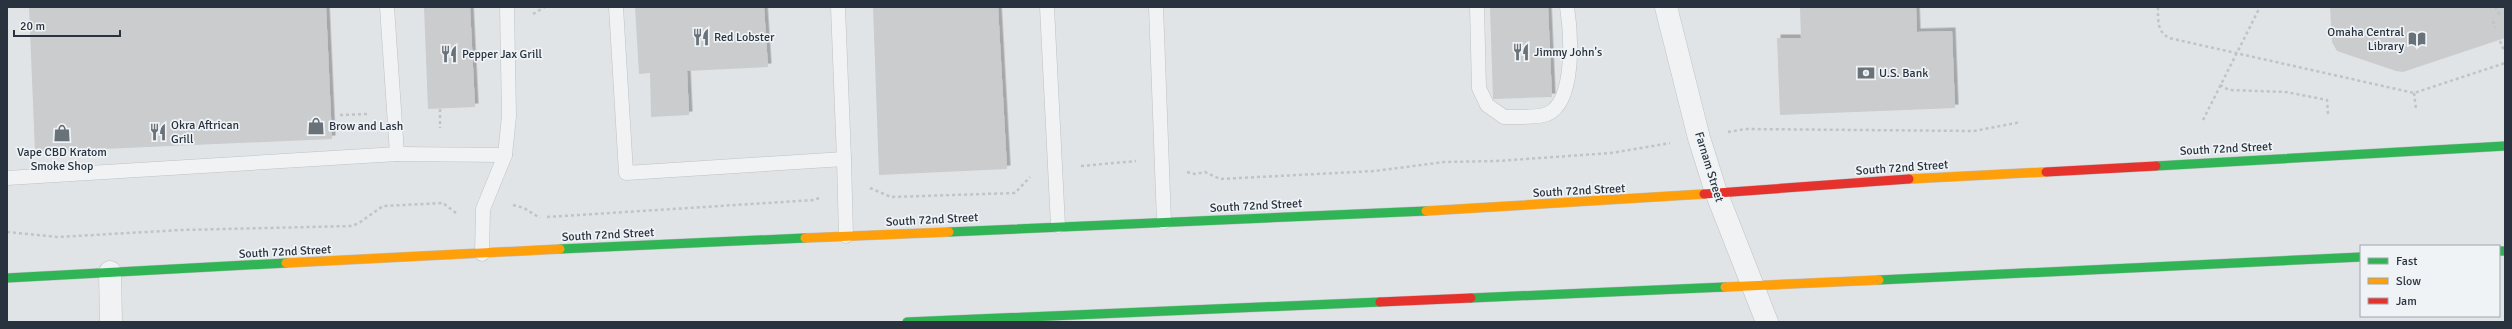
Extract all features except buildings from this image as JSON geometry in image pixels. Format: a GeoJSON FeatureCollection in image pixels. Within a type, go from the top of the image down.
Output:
{"type":"FeatureCollection","features":[{"type":"Feature","properties":{"kind":"main road","name":"South 72nd Street"},"geometry":{"type":"LineString","coordinates":[[7,278],[846,236],[1531,206],[1640,200],[1716,192],[2505,146]]}},
{"type":"Feature","properties":{"kind":"main road"},"geometry":{"type":"LineString","coordinates":[[907,322],[993,320],[1754,284],[2139,269],[2360,257]]}},
{"type":"Feature","properties":{"kind":"street","name":"Farnam Street"},"geometry":{"type":"LineString","coordinates":[[1666,7],[1699,138],[1716,192],[1754,284],[1767,322]]}},
{"type":"Feature","properties":{"kind":"street"},"geometry":{"type":"LineString","coordinates":[[110,272],[111,322]]}},
{"type":"Feature","properties":{"kind":"lane"},"geometry":{"type":"LineString","coordinates":[[386,7],[396,154]]}},
{"type":"Feature","properties":{"kind":"lane"},"geometry":{"type":"LineString","coordinates":[[482,254],[483,209],[505,156],[509,116],[507,7]]}},
{"type":"Feature","properties":{"kind":"lane"},"geometry":{"type":"LineString","coordinates":[[616,7],[626,173],[844,159]]}},
{"type":"Feature","properties":{"kind":"lane"},"geometry":{"type":"LineString","coordinates":[[838,7],[846,236]]}},
{"type":"Feature","properties":{"kind":"lane"},"geometry":{"type":"LineString","coordinates":[[1047,7],[1058,226]]}},
{"type":"Feature","properties":{"kind":"lane"},"geometry":{"type":"LineString","coordinates":[[1156,7],[1164,222]]}},
{"type":"Feature","properties":{"kind":"lane"},"geometry":{"type":"LineString","coordinates":[[1477,7],[1480,88],[1488,105],[1504,117],[1547,115],[1557,107],[1570,73],[1567,7]]}},
{"type":"Feature","properties":{"kind":"lane"},"geometry":{"type":"LineString","coordinates":[[7,178],[396,154],[505,156]]}},
{"type":"Feature","properties":{"kind":"path"},"geometry":{"type":"LineString","coordinates":[[530,17],[545,7]]}},
{"type":"Feature","properties":{"kind":"path"},"geometry":{"type":"LineString","coordinates":[[2158,7],[2159,28],[2162,34],[2169,38],[2414,93],[2505,63]]}},
{"type":"Feature","properties":{"kind":"path"},"geometry":{"type":"LineString","coordinates":[[2203,120],[2260,7]]}},
{"type":"Feature","properties":{"kind":"path"},"geometry":{"type":"LineString","coordinates":[[2495,7],[2501,17]]}},
{"type":"Feature","properties":{"kind":"path"},"geometry":{"type":"LineString","coordinates":[[2493,21],[2495,28]]}},
{"type":"Feature","properties":{"kind":"path"},"geometry":{"type":"LineString","coordinates":[[2500,41],[2505,54]]}},
{"type":"Feature","properties":{"kind":"path"},"geometry":{"type":"LineString","coordinates":[[2220,85],[2229,90],[2286,92],[2327,100],[2328,114]]}},
{"type":"Feature","properties":{"kind":"path"},"geometry":{"type":"LineString","coordinates":[[2414,93],[2416,109]]}},
{"type":"Feature","properties":{"kind":"path"},"geometry":{"type":"LineString","coordinates":[[440,109],[440,132]]}},
{"type":"Feature","properties":{"kind":"path"},"geometry":{"type":"LineString","coordinates":[[340,115],[369,114]]}},
{"type":"Feature","properties":{"kind":"path"},"geometry":{"type":"LineString","coordinates":[[7,232],[58,237],[181,230],[352,226],[359,223],[383,206],[444,203],[455,213],[512,205],[524,208],[537,218],[814,200],[830,192],[872,188],[890,197],[1014,193],[1028,177],[1039,178],[1085,165],[1139,160],[1147,160],[1195,174],[1205,172],[1220,179],[1272,177],[1375,171],[1444,162],[1497,161],[1611,153],[1745,129],[1974,131],[2021,122]]}},
{"type":"Feature","properties":{"kind":"traffic: fast"},"geometry":{"type":"LineString","coordinates":[[2156,166],[2505,146]]}},
{"type":"Feature","properties":{"kind":"traffic: fast"},"geometry":{"type":"LineString","coordinates":[[949,232],[1426,211]]}},
{"type":"Feature","properties":{"kind":"traffic: fast"},"geometry":{"type":"LineString","coordinates":[[560,249],[805,238]]}},
{"type":"Feature","properties":{"kind":"traffic: fast"},"geometry":{"type":"LineString","coordinates":[[2500,251],[2505,251]]}},
{"type":"Feature","properties":{"kind":"traffic: fast"},"geometry":{"type":"LineString","coordinates":[[1879,280],[2360,257]]}},
{"type":"Feature","properties":{"kind":"traffic: fast"},"geometry":{"type":"LineString","coordinates":[[7,278],[286,263]]}},
{"type":"Feature","properties":{"kind":"traffic: fast"},"geometry":{"type":"LineString","coordinates":[[1471,298],[1725,287]]}},
{"type":"Feature","properties":{"kind":"traffic: fast"},"geometry":{"type":"LineString","coordinates":[[907,322],[1380,302]]}},
{"type":"Feature","properties":{"kind":"traffic: slow"},"geometry":{"type":"LineString","coordinates":[[1909,179],[2046,172]]}},
{"type":"Feature","properties":{"kind":"traffic: slow"},"geometry":{"type":"LineString","coordinates":[[1426,211],[1704,194]]}},
{"type":"Feature","properties":{"kind":"traffic: slow"},"geometry":{"type":"LineString","coordinates":[[805,238],[949,232]]}},
{"type":"Feature","properties":{"kind":"traffic: slow"},"geometry":{"type":"LineString","coordinates":[[286,263],[560,249]]}},
{"type":"Feature","properties":{"kind":"traffic: slow"},"geometry":{"type":"LineString","coordinates":[[1725,287],[1879,280]]}},
{"type":"Feature","properties":{"kind":"traffic: jam"},"geometry":{"type":"LineString","coordinates":[[2046,172],[2156,166]]}},
{"type":"Feature","properties":{"kind":"traffic: jam"},"geometry":{"type":"LineString","coordinates":[[1704,194],[1909,179]]}},
{"type":"Feature","properties":{"kind":"traffic: jam"},"geometry":{"type":"LineString","coordinates":[[1380,302],[1471,298]]}},
{"type":"Feature","properties":{"kind":"place","name":"Red Lobster"},"geometry":{"type":"Point","coordinates":[701,37]}},
{"type":"Feature","properties":{"kind":"place","name":"Omaha Central Library"},"geometry":{"type":"Point","coordinates":[2417,39]}},
{"type":"Feature","properties":{"kind":"place","name":"Jimmy John's"},"geometry":{"type":"Point","coordinates":[1521,52]}},
{"type":"Feature","properties":{"kind":"place","name":"Pepper Jax Grill"},"geometry":{"type":"Point","coordinates":[449,54]}},
{"type":"Feature","properties":{"kind":"place","name":"U.S. Bank"},"geometry":{"type":"Point","coordinates":[1866,73]}},
{"type":"Feature","properties":{"kind":"place","name":"Brow and Lash"},"geometry":{"type":"Point","coordinates":[316,126]}},
{"type":"Feature","properties":{"kind":"place","name":"Okra Aftrican Grill"},"geometry":{"type":"Point","coordinates":[158,132]}},
{"type":"Feature","properties":{"kind":"place","name":"Vape CBD Kratom Smoke Shop"},"geometry":{"type":"Point","coordinates":[62,133]}}]}
